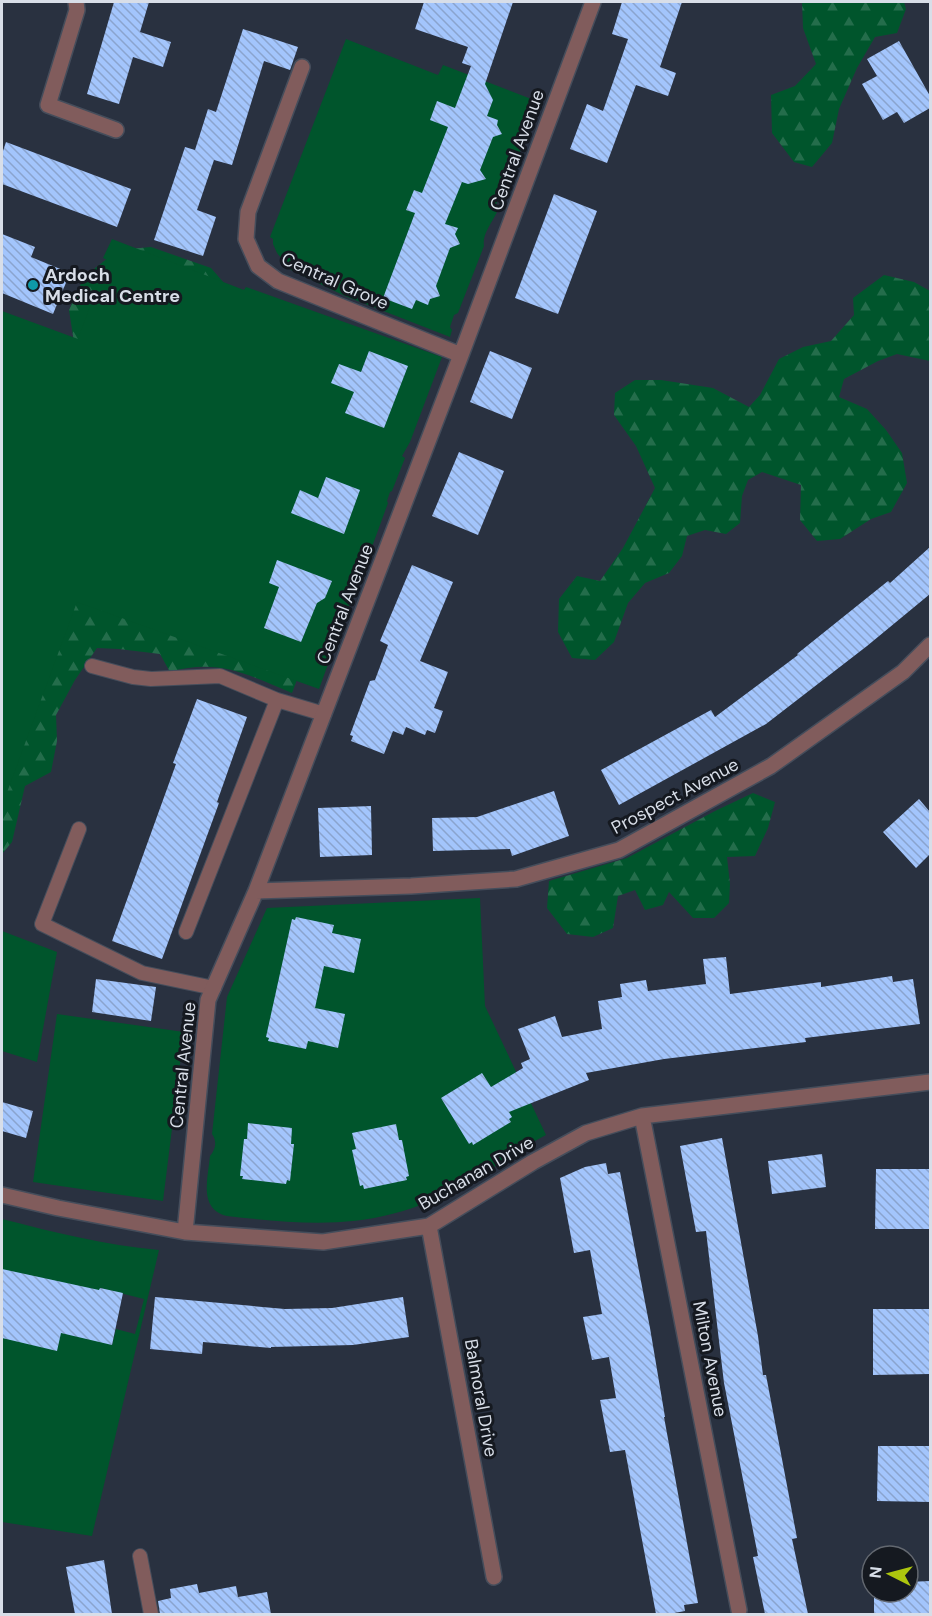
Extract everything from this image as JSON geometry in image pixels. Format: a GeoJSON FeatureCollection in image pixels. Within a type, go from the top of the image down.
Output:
{"type":"FeatureCollection","features":[{"type":"Feature","properties":{"kind":"street"},"geometry":{"type":"LineString","coordinates":[[76,2],[77,10],[48,105],[116,130]]}},
{"type":"Feature","properties":{"kind":"street","name":"Central Avenue"},"geometry":{"type":"LineString","coordinates":[[185,1232],[208,1000],[256,891],[593,2]]}},
{"type":"Feature","properties":{"kind":"street","name":"Central Grove"},"geometry":{"type":"LineString","coordinates":[[303,67],[248,212],[246,239],[258,266],[278,281],[461,355]]}},
{"type":"Feature","properties":{"kind":"street","name":"Prospect Avenue"},"geometry":{"type":"LineString","coordinates":[[256,891],[411,886],[516,879],[619,850],[771,766],[903,672],[930,645]]}},
{"type":"Feature","properties":{"kind":"street","name":"Buchanan Drive"},"geometry":{"type":"LineString","coordinates":[[2,1195],[185,1232],[323,1242],[429,1226],[532,1162],[586,1133],[642,1116],[930,1082]]}},
{"type":"Feature","properties":{"kind":"street","name":"Milton Avenue"},"geometry":{"type":"LineString","coordinates":[[642,1116],[739,1610]]}},
{"type":"Feature","properties":{"kind":"street","name":"Balmoral Drive"},"geometry":{"type":"LineString","coordinates":[[429,1226],[494,1577]]}},
{"type":"Feature","properties":{"kind":"lane"},"geometry":{"type":"LineString","coordinates":[[92,666],[133,677],[152,679],[220,676],[277,700],[324,714]]}},
{"type":"Feature","properties":{"kind":"lane"},"geometry":{"type":"LineString","coordinates":[[186,932],[277,700]]}},
{"type":"Feature","properties":{"kind":"lane"},"geometry":{"type":"LineString","coordinates":[[79,829],[42,924],[142,973],[214,988]]}},
{"type":"Feature","properties":{"kind":"lane"},"geometry":{"type":"LineString","coordinates":[[140,1556],[151,1614]]}},
{"type":"Feature","properties":{"kind":"green space"},"geometry":{"type":"Polygon","coordinates":[[[802,2],[904,2],[906,9],[897,33],[875,37],[857,68],[839,109],[832,143],[812,167],[794,162],[772,133],[771,95],[795,86],[816,64],[803,28],[802,2]]]}},
{"type":"Feature","properties":{"kind":"green space"},"geometry":{"type":"Polygon","coordinates":[[[346,39],[438,75],[443,65],[539,102],[532,119],[528,121],[524,132],[526,136],[504,194],[499,197],[495,207],[497,212],[486,233],[484,246],[458,313],[454,315],[450,337],[345,296],[291,270],[277,253],[273,239],[270,237],[346,39]]]}},
{"type":"Feature","properties":{"kind":"green space"},"geometry":{"type":"Polygon","coordinates":[[[112,239],[244,290],[246,287],[442,357],[410,442],[402,456],[405,458],[390,492],[369,555],[364,557],[359,568],[360,573],[352,588],[354,593],[319,689],[77,602],[2,806],[2,311],[78,339],[107,260],[103,258],[112,239]]]}},
{"type":"Feature","properties":{"kind":"green space"},"geometry":{"type":"Polygon","coordinates":[[[151,247],[211,268],[238,299],[304,661],[292,693],[233,670],[203,667],[170,672],[160,654],[97,648],[75,680],[56,715],[57,741],[51,772],[25,786],[12,842],[2,854],[2,692],[75,349],[69,310],[84,277],[118,250],[151,247]]]}},
{"type":"Feature","properties":{"kind":"green space"},"geometry":{"type":"Polygon","coordinates":[[[884,275],[914,282],[930,291],[930,361],[897,354],[878,361],[844,379],[839,397],[867,409],[902,453],[907,483],[891,512],[871,519],[840,539],[817,541],[800,520],[801,485],[762,472],[748,480],[742,496],[740,523],[726,534],[705,530],[687,536],[682,556],[669,573],[645,583],[628,603],[614,642],[595,660],[572,658],[558,632],[559,599],[577,576],[600,581],[623,548],[655,488],[636,446],[614,415],[615,393],[635,380],[661,380],[713,388],[749,407],[760,395],[779,359],[803,347],[831,341],[854,315],[853,298],[884,275]]]}},
{"type":"Feature","properties":{"kind":"green space"},"geometry":{"type":"Polygon","coordinates":[[[753,793],[775,802],[768,828],[755,856],[727,857],[730,884],[729,903],[714,918],[693,918],[669,892],[663,905],[645,910],[635,890],[618,896],[613,928],[593,937],[567,934],[547,908],[549,881],[627,858],[753,793]]]}},
{"type":"Feature","properties":{"kind":"green space"},"geometry":{"type":"Polygon","coordinates":[[[480,898],[485,1006],[546,1135],[476,1179],[440,1197],[381,1217],[324,1223],[294,1222],[227,1216],[212,1207],[208,1200],[207,1183],[210,1156],[215,1145],[212,1134],[227,997],[267,908],[480,898]]]}},
{"type":"Feature","properties":{"kind":"green space"},"geometry":{"type":"Polygon","coordinates":[[[2,931],[57,952],[37,1062],[2,1051],[2,931]]]}},
{"type":"Feature","properties":{"kind":"green space"},"geometry":{"type":"Polygon","coordinates":[[[57,1014],[184,1032],[163,1201],[33,1182],[57,1014]]]}},
{"type":"Feature","properties":{"kind":"green space"},"geometry":{"type":"Polygon","coordinates":[[[2,1219],[99,1241],[159,1250],[92,1536],[2,1522],[2,1219]],[[100,1288],[112,1345],[116,1329],[135,1334],[144,1299],[100,1288]]]}},
{"type":"Feature","properties":{"kind":"building"},"geometry":{"type":"Polygon","coordinates":[[[114,2],[149,2],[140,32],[171,42],[163,67],[133,57],[119,104],[87,94],[114,2]]]}},
{"type":"Feature","properties":{"kind":"building"},"geometry":{"type":"Polygon","coordinates":[[[424,2],[513,2],[485,84],[493,100],[487,116],[498,120],[497,125],[502,134],[493,137],[480,170],[486,179],[468,184],[462,182],[445,224],[458,228],[455,234],[460,244],[450,248],[436,286],[440,296],[430,299],[428,305],[416,300],[412,309],[383,298],[415,213],[406,210],[414,190],[422,193],[448,127],[430,120],[437,101],[455,108],[471,66],[462,63],[468,47],[415,29],[424,2]]]}},
{"type":"Feature","properties":{"kind":"building"},"geometry":{"type":"Polygon","coordinates":[[[622,2],[682,2],[660,67],[676,73],[668,96],[636,85],[607,163],[570,149],[587,104],[603,111],[628,39],[612,34],[622,2]]]}},
{"type":"Feature","properties":{"kind":"building"},"geometry":{"type":"Polygon","coordinates":[[[243,29],[298,47],[290,70],[264,61],[232,165],[214,160],[197,210],[216,217],[203,256],[154,240],[185,147],[195,150],[208,109],[216,112],[243,29]]]}},
{"type":"Feature","properties":{"kind":"building"},"geometry":{"type":"Polygon","coordinates":[[[899,41],[930,96],[930,108],[904,123],[897,112],[883,120],[862,84],[877,76],[867,59],[899,41]]]}},
{"type":"Feature","properties":{"kind":"building"},"geometry":{"type":"Polygon","coordinates":[[[6,142],[131,189],[117,227],[2,184],[2,154],[6,142]]]}},
{"type":"Feature","properties":{"kind":"building"},"geometry":{"type":"Polygon","coordinates":[[[554,194],[597,211],[558,314],[515,298],[554,194]]]}},
{"type":"Feature","properties":{"kind":"building","name":"Ardoch Medical Centre"},"geometry":{"type":"Polygon","coordinates":[[[2,234],[35,247],[31,257],[70,273],[53,314],[2,293],[2,234]]]}},
{"type":"Feature","properties":{"kind":"building"},"geometry":{"type":"Polygon","coordinates":[[[369,351],[408,366],[384,428],[345,413],[354,392],[331,383],[339,364],[361,372],[369,351]]]}},
{"type":"Feature","properties":{"kind":"building"},"geometry":{"type":"Polygon","coordinates":[[[490,351],[532,368],[512,419],[470,402],[490,351]]]}},
{"type":"Feature","properties":{"kind":"building"},"geometry":{"type":"Polygon","coordinates":[[[459,452],[504,471],[478,535],[432,516],[459,452]]]}},
{"type":"Feature","properties":{"kind":"building"},"geometry":{"type":"Polygon","coordinates":[[[326,477],[360,490],[344,534],[291,513],[300,490],[318,498],[326,477]]]}},
{"type":"Feature","properties":{"kind":"building"},"geometry":{"type":"Polygon","coordinates":[[[930,547],[930,594],[766,724],[619,805],[601,770],[711,710],[715,717],[798,655],[888,581],[890,583],[930,547]]]}},
{"type":"Feature","properties":{"kind":"building"},"geometry":{"type":"Polygon","coordinates":[[[277,560],[332,581],[325,598],[317,603],[301,642],[264,628],[279,587],[269,583],[277,560]]]}},
{"type":"Feature","properties":{"kind":"building"},"geometry":{"type":"Polygon","coordinates":[[[412,565],[453,582],[420,661],[448,672],[434,708],[443,711],[435,733],[427,730],[425,735],[406,727],[403,735],[393,731],[384,754],[351,741],[353,736],[350,735],[370,681],[375,680],[388,645],[380,641],[412,565]]]}},
{"type":"Feature","properties":{"kind":"building"},"geometry":{"type":"Polygon","coordinates":[[[197,699],[247,717],[217,802],[219,803],[162,959],[112,941],[197,699]]]}},
{"type":"Feature","properties":{"kind":"building"},"geometry":{"type":"Polygon","coordinates":[[[554,791],[569,836],[512,856],[510,849],[433,851],[432,818],[477,817],[554,791]]]}},
{"type":"Feature","properties":{"kind":"building"},"geometry":{"type":"Polygon","coordinates":[[[919,799],[930,812],[930,854],[916,868],[883,832],[919,799]]]}},
{"type":"Feature","properties":{"kind":"building"},"geometry":{"type":"Polygon","coordinates":[[[371,806],[372,855],[320,857],[318,808],[371,806]]]}},
{"type":"Feature","properties":{"kind":"building"},"geometry":{"type":"Polygon","coordinates":[[[296,917],[334,925],[332,933],[361,939],[354,973],[324,966],[315,1008],[345,1014],[338,1048],[308,1041],[306,1049],[268,1041],[269,1038],[266,1037],[292,919],[295,920],[296,917]]]}},
{"type":"Feature","properties":{"kind":"building"},"geometry":{"type":"Polygon","coordinates":[[[726,957],[730,994],[821,982],[821,987],[892,976],[893,982],[913,979],[920,1024],[805,1038],[806,1042],[664,1059],[586,1073],[589,1080],[509,1112],[512,1117],[509,1119],[511,1122],[473,1145],[472,1142],[469,1144],[441,1098],[482,1073],[491,1087],[523,1068],[521,1063],[530,1059],[518,1029],[555,1016],[562,1037],[602,1029],[598,1001],[622,997],[620,984],[646,980],[648,991],[706,984],[703,959],[726,957]]]}},
{"type":"Feature","properties":{"kind":"building"},"geometry":{"type":"Polygon","coordinates":[[[96,979],[156,987],[151,1021],[92,1012],[96,979]]]}},
{"type":"Feature","properties":{"kind":"building"},"geometry":{"type":"Polygon","coordinates":[[[2,1102],[33,1111],[26,1138],[2,1131],[2,1102]]]}},
{"type":"Feature","properties":{"kind":"building"},"geometry":{"type":"Polygon","coordinates":[[[248,1123],[292,1128],[291,1144],[294,1144],[290,1181],[287,1180],[286,1184],[242,1179],[243,1176],[240,1176],[248,1123]]]}},
{"type":"Feature","properties":{"kind":"building"},"geometry":{"type":"Polygon","coordinates":[[[396,1124],[399,1140],[402,1140],[409,1176],[406,1177],[407,1180],[364,1189],[363,1185],[360,1186],[352,1150],[356,1149],[352,1133],[396,1124]]]}},
{"type":"Feature","properties":{"kind":"building"},"geometry":{"type":"Polygon","coordinates":[[[722,1138],[763,1375],[766,1375],[797,1538],[792,1539],[808,1614],[765,1614],[753,1557],[758,1556],[724,1383],[706,1231],[696,1232],[680,1146],[722,1138]]]}},
{"type":"Feature","properties":{"kind":"building"},"geometry":{"type":"Polygon","coordinates":[[[822,1154],[826,1187],[772,1194],[768,1161],[822,1154]]]}},
{"type":"Feature","properties":{"kind":"building"},"geometry":{"type":"Polygon","coordinates":[[[606,1163],[608,1174],[620,1172],[698,1603],[684,1605],[685,1611],[669,1614],[656,1614],[625,1450],[610,1452],[600,1400],[616,1398],[609,1357],[592,1360],[583,1317],[602,1314],[590,1250],[574,1253],[560,1178],[585,1167],[606,1163]]]}},
{"type":"Feature","properties":{"kind":"building"},"geometry":{"type":"Polygon","coordinates":[[[876,1169],[930,1169],[930,1229],[875,1229],[876,1169]]]}},
{"type":"Feature","properties":{"kind":"building"},"geometry":{"type":"Polygon","coordinates":[[[2,1269],[123,1293],[112,1345],[61,1333],[57,1351],[2,1338],[2,1269]]]}},
{"type":"Feature","properties":{"kind":"building"},"geometry":{"type":"Polygon","coordinates":[[[155,1297],[285,1309],[332,1308],[403,1297],[409,1337],[353,1345],[271,1348],[203,1342],[202,1354],[150,1349],[155,1297]]]}},
{"type":"Feature","properties":{"kind":"building"},"geometry":{"type":"Polygon","coordinates":[[[873,1309],[930,1309],[930,1374],[873,1375],[873,1309]]]}},
{"type":"Feature","properties":{"kind":"building"},"geometry":{"type":"Polygon","coordinates":[[[878,1446],[930,1446],[930,1502],[877,1501],[878,1446]]]}},
{"type":"Feature","properties":{"kind":"building"},"geometry":{"type":"Polygon","coordinates":[[[104,1560],[112,1614],[75,1614],[66,1567],[104,1560]]]}},
{"type":"Feature","properties":{"kind":"building"},"geometry":{"type":"Polygon","coordinates":[[[920,1581],[930,1581],[930,1614],[874,1614],[874,1604],[920,1604],[920,1581]]]}},
{"type":"Feature","properties":{"kind":"building"},"geometry":{"type":"Polygon","coordinates":[[[197,1584],[199,1593],[236,1586],[238,1597],[267,1592],[271,1614],[160,1614],[158,1601],[171,1598],[170,1589],[197,1584]]]}},
{"type":"Feature","properties":{"kind":"place","name":"Ardoch Medical Centre"},"geometry":{"type":"Point","coordinates":[33,285]}}]}
